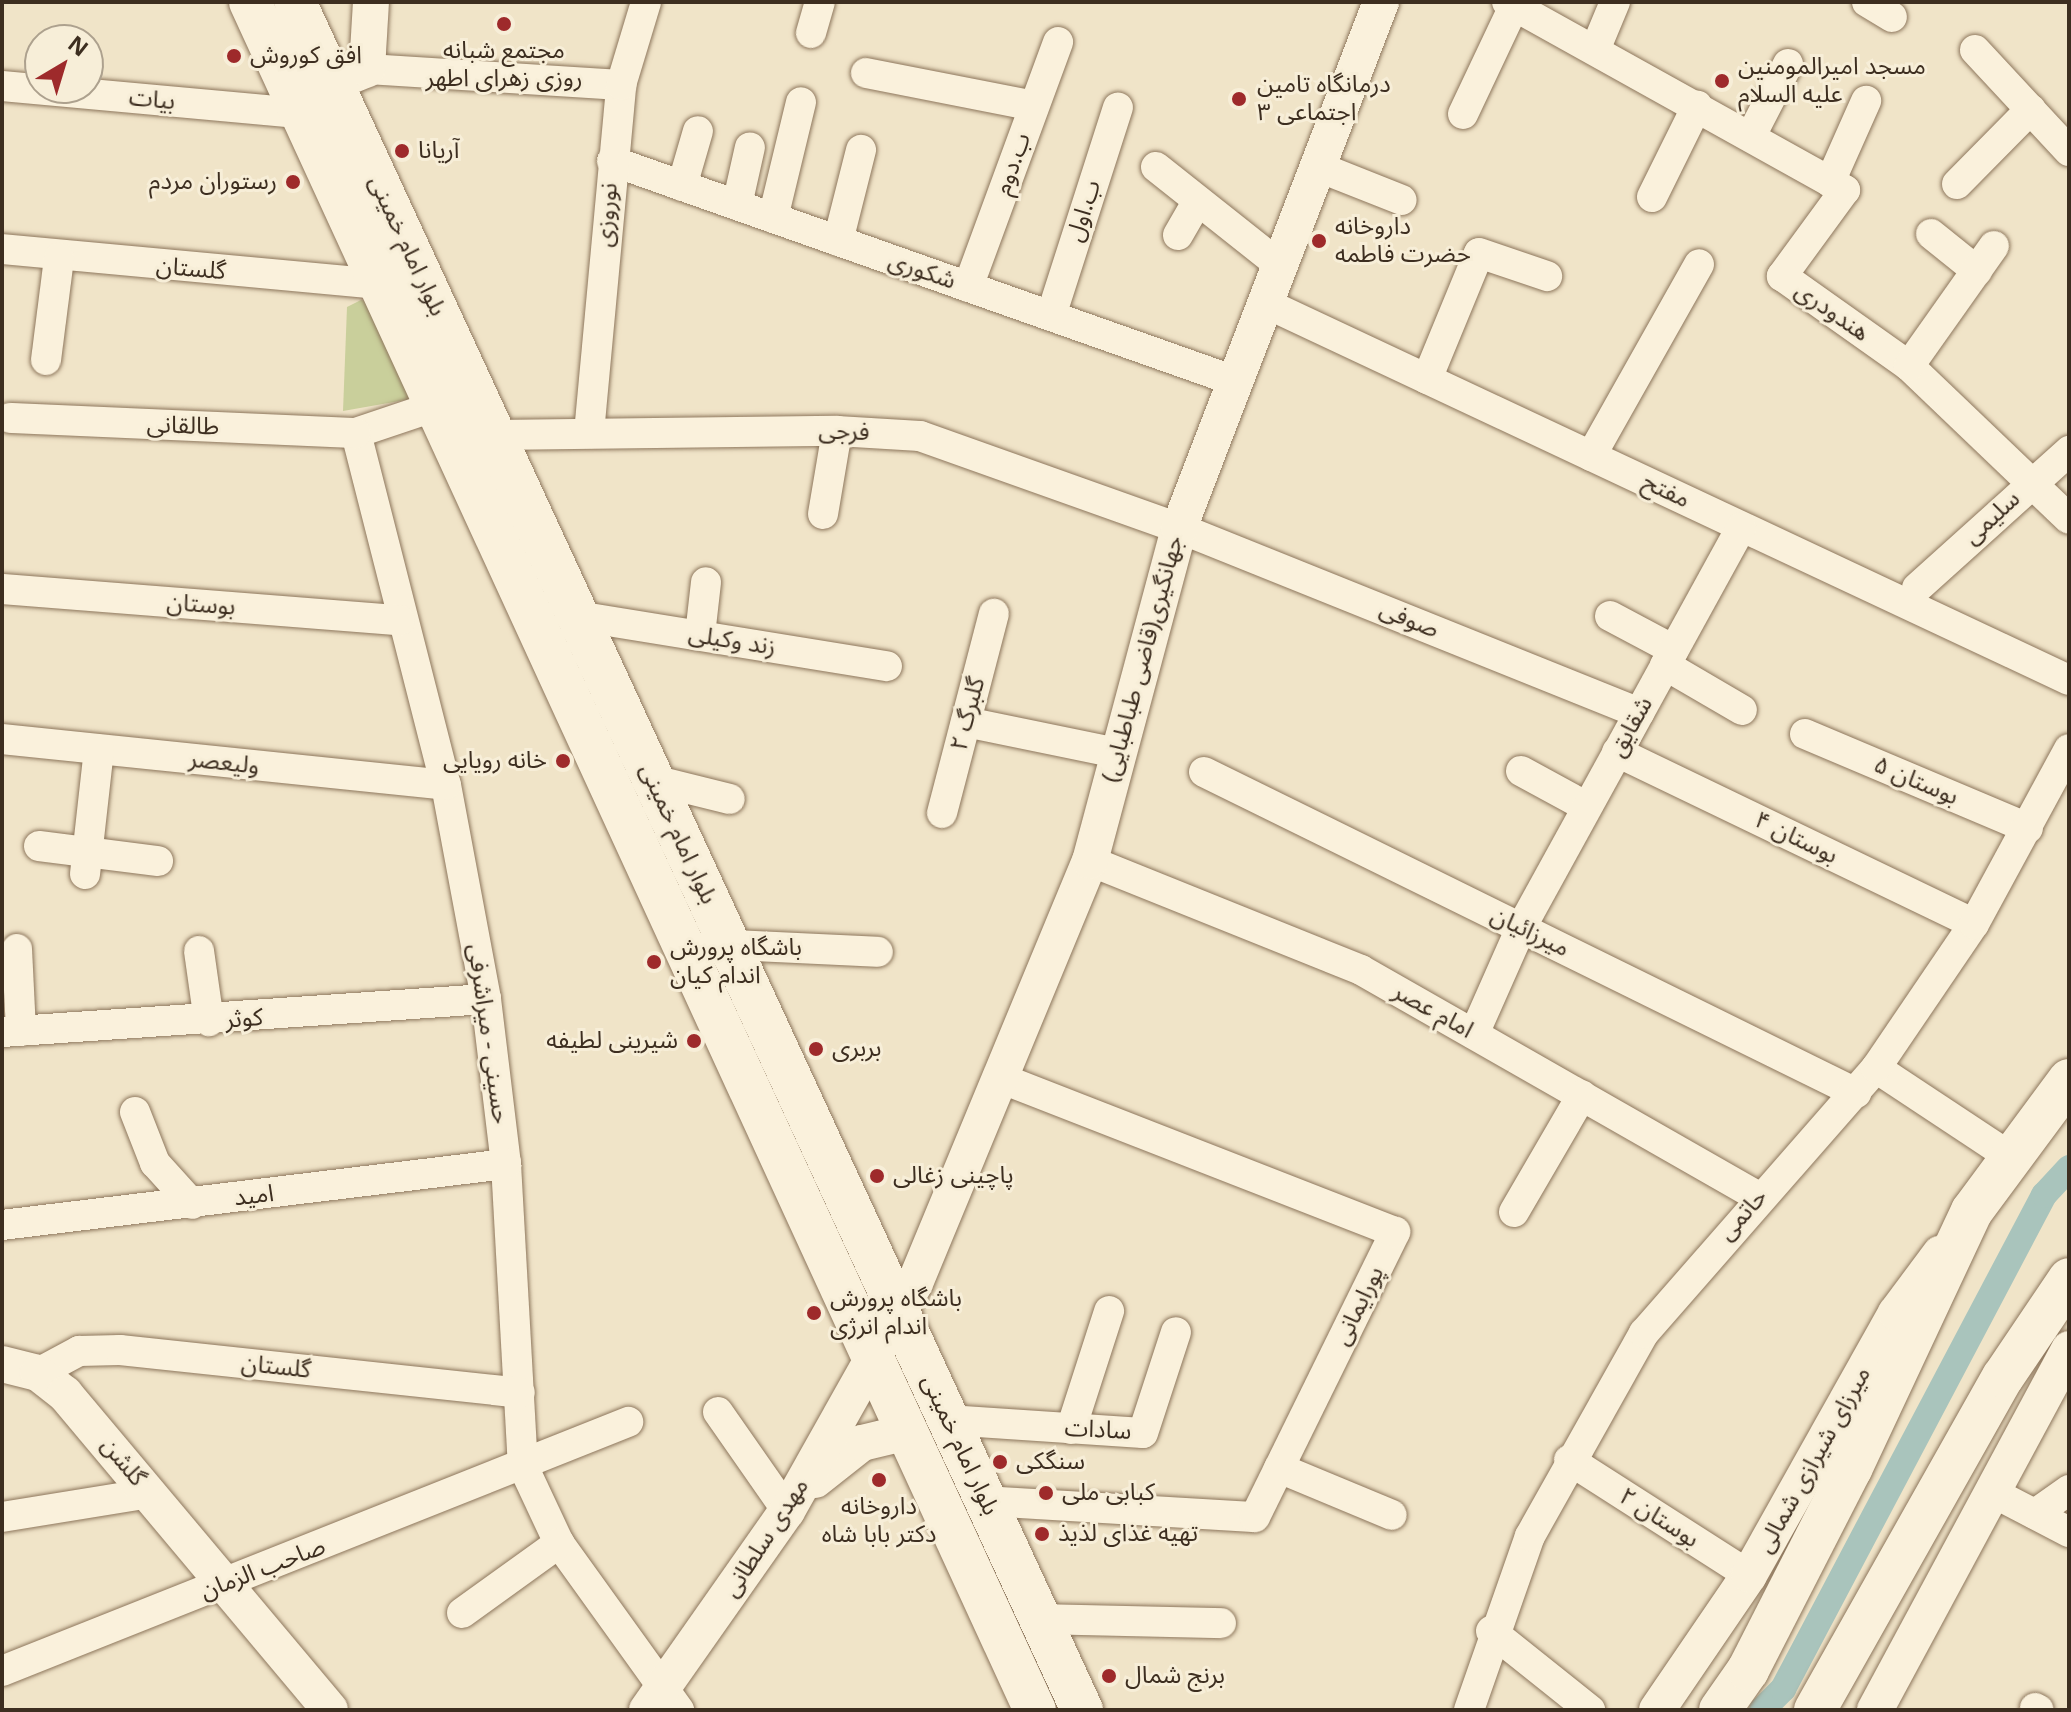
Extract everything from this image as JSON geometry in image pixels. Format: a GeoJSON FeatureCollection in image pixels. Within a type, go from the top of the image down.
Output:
{"type":"FeatureCollection","features":[{"type":"Feature","properties":{"kind":"main road","name":"بلوار امام خمینی"},"geometry":{"type":"LineString","coordinates":[[250,2],[1035,1710]]}},
{"type":"Feature","properties":{"kind":"main road","name":"بلوار امام خمینی"},"geometry":{"type":"LineString","coordinates":[[295,2],[350,76],[494,435],[1082,1710]]}},
{"type":"Feature","properties":{"kind":"main road","name":"میرزای شیرازی شمالی"},"geometry":{"type":"LineString","coordinates":[[1720,1710],[1748,1670],[1851,1469],[1972,1211],[2009,1156],[2069,1080]]}},
{"type":"Feature","properties":{"kind":"main road"},"geometry":{"type":"LineString","coordinates":[[1815,1710],[2003,1377],[2069,1279]]}},
{"type":"Feature","properties":{"kind":"street"},"geometry":{"type":"LineString","coordinates":[[371,2],[350,76],[621,85]]}},
{"type":"Feature","properties":{"kind":"street","name":"نوروزی"},"geometry":{"type":"LineString","coordinates":[[589,433],[621,85],[646,2]]}},
{"type":"Feature","properties":{"kind":"street"},"geometry":{"type":"LineString","coordinates":[[811,33],[820,2]]}},
{"type":"Feature","properties":{"kind":"street","name":"جهانگیری(قاضی طباطبایی)"},"geometry":{"type":"LineString","coordinates":[[898,1312],[1002,1079],[1090,861],[1179,528],[1232,380],[1381,2]]}},
{"type":"Feature","properties":{"kind":"street"},"geometry":{"type":"LineString","coordinates":[[1595,50],[1615,2]]}},
{"type":"Feature","properties":{"kind":"street"},"geometry":{"type":"LineString","coordinates":[[1463,114],[1510,4],[1830,182],[1866,101]]}},
{"type":"Feature","properties":{"kind":"street","name":"ب.دوم"},"geometry":{"type":"LineString","coordinates":[[968,287],[1058,42]]}},
{"type":"Feature","properties":{"kind":"street"},"geometry":{"type":"LineString","coordinates":[[1975,50],[2069,151]]}},
{"type":"Feature","properties":{"kind":"street"},"geometry":{"type":"LineString","coordinates":[[1751,136],[1788,64]]}},
{"type":"Feature","properties":{"kind":"street"},"geometry":{"type":"LineString","coordinates":[[866,73],[1034,106]]}},
{"type":"Feature","properties":{"kind":"street","name":"بیات"},"geometry":{"type":"LineString","coordinates":[[2,86],[301,113]]}},
{"type":"Feature","properties":{"kind":"street"},"geometry":{"type":"LineString","coordinates":[[773,218],[801,102]]}},
{"type":"Feature","properties":{"kind":"street"},"geometry":{"type":"LineString","coordinates":[[1652,197],[1697,106]]}},
{"type":"Feature","properties":{"kind":"street","name":"ب.اول"},"geometry":{"type":"LineString","coordinates":[[1051,316],[1118,107]]}},
{"type":"Feature","properties":{"kind":"street"},"geometry":{"type":"LineString","coordinates":[[1957,184],[2004,156],[2031,109]]}},
{"type":"Feature","properties":{"kind":"street"},"geometry":{"type":"LineString","coordinates":[[682,186],[698,131]]}},
{"type":"Feature","properties":{"kind":"street"},"geometry":{"type":"LineString","coordinates":[[737,205],[750,147]]}},
{"type":"Feature","properties":{"kind":"street"},"geometry":{"type":"LineString","coordinates":[[838,241],[850,160]]}},
{"type":"Feature","properties":{"kind":"street","name":"شکوری"},"geometry":{"type":"LineString","coordinates":[[612,161],[1232,380]]}},
{"type":"Feature","properties":{"kind":"street"},"geometry":{"type":"LineString","coordinates":[[1316,166],[1402,200]]}},
{"type":"Feature","properties":{"kind":"street"},"geometry":{"type":"LineString","coordinates":[[1156,167],[1277,263]]}},
{"type":"Feature","properties":{"kind":"street","name":"هندودری"},"geometry":{"type":"LineString","coordinates":[[1830,182],[1845,190],[1782,276],[1909,366],[2069,519]]}},
{"type":"Feature","properties":{"kind":"street"},"geometry":{"type":"LineString","coordinates":[[1178,235],[1198,201]]}},
{"type":"Feature","properties":{"kind":"street"},"geometry":{"type":"LineString","coordinates":[[1931,234],[1977,271]]}},
{"type":"Feature","properties":{"kind":"street"},"geometry":{"type":"LineString","coordinates":[[1909,366],[1994,246]]}},
{"type":"Feature","properties":{"kind":"street","name":"گلستان"},"geometry":{"type":"LineString","coordinates":[[2,249],[59,258],[380,284]]}},
{"type":"Feature","properties":{"kind":"street"},"geometry":{"type":"LineString","coordinates":[[1427,379],[1479,253],[1547,276]]}},
{"type":"Feature","properties":{"kind":"street"},"geometry":{"type":"LineString","coordinates":[[46,360],[59,258]]}},
{"type":"Feature","properties":{"kind":"street"},"geometry":{"type":"LineString","coordinates":[[1591,456],[1699,264]]}},
{"type":"Feature","properties":{"kind":"street","name":"مفتح"},"geometry":{"type":"LineString","coordinates":[[1263,302],[2069,680]]}},
{"type":"Feature","properties":{"kind":"street"},"geometry":{"type":"LineString","coordinates":[[356,433],[436,406]]}},
{"type":"Feature","properties":{"kind":"street","name":"طالقانی"},"geometry":{"type":"LineString","coordinates":[[10,418],[356,433]]}},
{"type":"Feature","properties":{"kind":"street"},"geometry":{"type":"LineString","coordinates":[[823,514],[837,431]]}},
{"type":"Feature","properties":{"kind":"street","name":"فرجی"},"geometry":{"type":"LineString","coordinates":[[494,435],[837,431],[920,436],[1179,528]]}},
{"type":"Feature","properties":{"kind":"street","name":"حسینی - میراشرفی"},"geometry":{"type":"LineString","coordinates":[[356,433],[400,620],[446,785],[486,999],[506,1164],[523,1466],[559,1543],[663,1704]]}},
{"type":"Feature","properties":{"kind":"street","name":"سلیمی"},"geometry":{"type":"LineString","coordinates":[[1917,588],[2069,451]]}},
{"type":"Feature","properties":{"kind":"street","name":"شقایق"},"geometry":{"type":"LineString","coordinates":[[1474,1034],[1521,928],[1741,527]]}},
{"type":"Feature","properties":{"kind":"street","name":"صوفی"},"geometry":{"type":"LineString","coordinates":[[1179,528],[1639,713]]}},
{"type":"Feature","properties":{"kind":"street"},"geometry":{"type":"LineString","coordinates":[[700,635],[706,582]]}},
{"type":"Feature","properties":{"kind":"street","name":"بوستان"},"geometry":{"type":"LineString","coordinates":[[2,589],[400,620]]}},
{"type":"Feature","properties":{"kind":"street","name":"گلبرگ ۲"},"geometry":{"type":"LineString","coordinates":[[942,813],[994,614]]}},
{"type":"Feature","properties":{"kind":"street","name":"زند وکیلی"},"geometry":{"type":"LineString","coordinates":[[577,616],[887,666]]}},
{"type":"Feature","properties":{"kind":"street"},"geometry":{"type":"LineString","coordinates":[[1610,616],[1742,710]]}},
{"type":"Feature","properties":{"kind":"street"},"geometry":{"type":"LineString","coordinates":[[966,722],[1117,753]]}},
{"type":"Feature","properties":{"kind":"street","name":"بوستان ۵"},"geometry":{"type":"LineString","coordinates":[[1805,734],[2028,828]]}},
{"type":"Feature","properties":{"kind":"street","name":"ولیعصر"},"geometry":{"type":"LineString","coordinates":[[2,739],[446,785]]}},
{"type":"Feature","properties":{"kind":"street","name":"حاتمی"},"geometry":{"type":"LineString","coordinates":[[1469,1710],[1491,1631],[1569,1460],[1644,1333],[1759,1197],[1876,1068],[1974,924],[2069,749]]}},
{"type":"Feature","properties":{"kind":"street"},"geometry":{"type":"LineString","coordinates":[[86,863],[99,750]]}},
{"type":"Feature","properties":{"kind":"street","name":"بوستان ۴"},"geometry":{"type":"LineString","coordinates":[[1617,752],[1974,924]]}},
{"type":"Feature","properties":{"kind":"street"},"geometry":{"type":"LineString","coordinates":[[1521,771],[1587,807]]}},
{"type":"Feature","properties":{"kind":"street","name":"میرزائیان"},"geometry":{"type":"LineString","coordinates":[[1204,772],[1856,1093]]}},
{"type":"Feature","properties":{"kind":"street"},"geometry":{"type":"LineString","coordinates":[[653,780],[730,799]]}},
{"type":"Feature","properties":{"kind":"street"},"geometry":{"type":"LineString","coordinates":[[39,846],[86,863],[158,861]]}},
{"type":"Feature","properties":{"kind":"street","name":"امام عصر"},"geometry":{"type":"LineString","coordinates":[[1090,861],[1361,970],[1759,1197]]}},
{"type":"Feature","properties":{"kind":"street"},"geometry":{"type":"LineString","coordinates":[[685,947],[728,942],[878,952]]}},
{"type":"Feature","properties":{"kind":"street"},"geometry":{"type":"LineString","coordinates":[[11,1031],[17,949]]}},
{"type":"Feature","properties":{"kind":"street"},"geometry":{"type":"LineString","coordinates":[[199,951],[209,1021]]}},
{"type":"Feature","properties":{"kind":"street","name":"کوثر"},"geometry":{"type":"LineString","coordinates":[[11,1031],[209,1021],[486,999]]}},
{"type":"Feature","properties":{"kind":"street"},"geometry":{"type":"LineString","coordinates":[[1876,1068],[2009,1156]]}},
{"type":"Feature","properties":{"kind":"street","name":"پورایمانی"},"geometry":{"type":"LineString","coordinates":[[985,1501],[1255,1517],[1395,1232],[1002,1079]]}},
{"type":"Feature","properties":{"kind":"street"},"geometry":{"type":"LineString","coordinates":[[1514,1212],[1582,1095]]}},
{"type":"Feature","properties":{"kind":"street"},"geometry":{"type":"LineString","coordinates":[[135,1112],[155,1163],[192,1204]]}},
{"type":"Feature","properties":{"kind":"street","name":"امید"},"geometry":{"type":"LineString","coordinates":[[2,1225],[506,1164]]}},
{"type":"Feature","properties":{"kind":"street","name":"میرزای شیرازی شمالی"},"geometry":{"type":"LineString","coordinates":[[1657,1710],[1749,1575],[1896,1313],[1972,1211]]}},
{"type":"Feature","properties":{"kind":"street"},"geometry":{"type":"LineString","coordinates":[[1071,1429],[1109,1311]]}},
{"type":"Feature","properties":{"kind":"street","name":"مهدی سلطانی"},"geometry":{"type":"LineString","coordinates":[[663,1704],[787,1511],[898,1312]]}},
{"type":"Feature","properties":{"kind":"street","name":"سادات"},"geometry":{"type":"LineString","coordinates":[[948,1420],[1143,1433],[1176,1332]]}},
{"type":"Feature","properties":{"kind":"street"},"geometry":{"type":"LineString","coordinates":[[1875,1710],[2069,1349]]}},
{"type":"Feature","properties":{"kind":"street","name":"گلستان"},"geometry":{"type":"LineString","coordinates":[[38,1373],[79,1351],[120,1350],[520,1393]]}},
{"type":"Feature","properties":{"kind":"street","name":"گلشن"},"geometry":{"type":"LineString","coordinates":[[2,1364],[38,1373],[65,1394],[330,1710]]}},
{"type":"Feature","properties":{"kind":"street"},"geometry":{"type":"LineString","coordinates":[[718,1412],[787,1511],[841,1455],[908,1432]]}},
{"type":"Feature","properties":{"kind":"street","name":"صاحب الزمان"},"geometry":{"type":"LineString","coordinates":[[2,1671],[628,1422]]}},
{"type":"Feature","properties":{"kind":"street","name":"بوستان ۲"},"geometry":{"type":"LineString","coordinates":[[1569,1460],[1749,1575]]}},
{"type":"Feature","properties":{"kind":"street"},"geometry":{"type":"LineString","coordinates":[[1279,1468],[1392,1515]]}},
{"type":"Feature","properties":{"kind":"street"},"geometry":{"type":"LineString","coordinates":[[2035,1514],[2069,1490]]}},
{"type":"Feature","properties":{"kind":"street"},"geometry":{"type":"LineString","coordinates":[[1992,1492],[2069,1532]]}},
{"type":"Feature","properties":{"kind":"street"},"geometry":{"type":"LineString","coordinates":[[2,1517],[150,1493]]}},
{"type":"Feature","properties":{"kind":"street"},"geometry":{"type":"LineString","coordinates":[[462,1613],[559,1543]]}},
{"type":"Feature","properties":{"kind":"street"},"geometry":{"type":"LineString","coordinates":[[1041,1619],[1221,1623]]}},
{"type":"Feature","properties":{"kind":"street"},"geometry":{"type":"LineString","coordinates":[[1491,1631],[1590,1710]]}},
{"type":"Feature","properties":{"kind":"green space"},"geometry":{"type":"Polygon","coordinates":[[[361,300],[377,304],[411,399],[343,411],[347,307],[361,300]]]}},
{"type":"Feature","properties":{"kind":"waterway"},"geometry":{"type":"LineString","coordinates":[[1762,1710],[1783,1689],[2044,1195],[2069,1168]]}},
{"type":"Feature","properties":{"kind":"place","name":"مجتمع شبانه روزی زهرای اطهر"},"geometry":{"type":"Point","coordinates":[504,24]}},
{"type":"Feature","properties":{"kind":"place","name":"افق کوروش"},"geometry":{"type":"Point","coordinates":[234,56]}},
{"type":"Feature","properties":{"kind":"place","name":"مسجد امیرالمومنین علیه السلام"},"geometry":{"type":"Point","coordinates":[1722,81]}},
{"type":"Feature","properties":{"kind":"place","name":"درمانگاه تامین اجتماعی ۳"},"geometry":{"type":"Point","coordinates":[1239,99]}},
{"type":"Feature","properties":{"kind":"place","name":"آريانا"},"geometry":{"type":"Point","coordinates":[402,151]}},
{"type":"Feature","properties":{"kind":"place","name":"رستوران مردم"},"geometry":{"type":"Point","coordinates":[293,182]}},
{"type":"Feature","properties":{"kind":"place","name":"داروخانه حضرت فاطمه"},"geometry":{"type":"Point","coordinates":[1319,241]}},
{"type":"Feature","properties":{"kind":"place","name":"خانه رویایی"},"geometry":{"type":"Point","coordinates":[563,761]}},
{"type":"Feature","properties":{"kind":"place","name":"باشگاه پرورش اندام کیان"},"geometry":{"type":"Point","coordinates":[654,962]}},
{"type":"Feature","properties":{"kind":"place","name":"شیرینی لطیفه"},"geometry":{"type":"Point","coordinates":[694,1041]}},
{"type":"Feature","properties":{"kind":"place","name":"بربری"},"geometry":{"type":"Point","coordinates":[816,1049]}},
{"type":"Feature","properties":{"kind":"place","name":"پاچینی زغالی"},"geometry":{"type":"Point","coordinates":[877,1176]}},
{"type":"Feature","properties":{"kind":"place","name":"باشگاه پرورش اندام انرژی"},"geometry":{"type":"Point","coordinates":[814,1313]}},
{"type":"Feature","properties":{"kind":"place","name":"سنگکی"},"geometry":{"type":"Point","coordinates":[1000,1462]}},
{"type":"Feature","properties":{"kind":"place","name":"داروخانه دکتر بابا شاه"},"geometry":{"type":"Point","coordinates":[879,1480]}},
{"type":"Feature","properties":{"kind":"place","name":"کبابی ملی"},"geometry":{"type":"Point","coordinates":[1046,1493]}},
{"type":"Feature","properties":{"kind":"place","name":"تهیه غذای لذیذ"},"geometry":{"type":"Point","coordinates":[1042,1534]}},
{"type":"Feature","properties":{"kind":"place","name":"برنج شمال"},"geometry":{"type":"Point","coordinates":[1109,1676]}}]}
